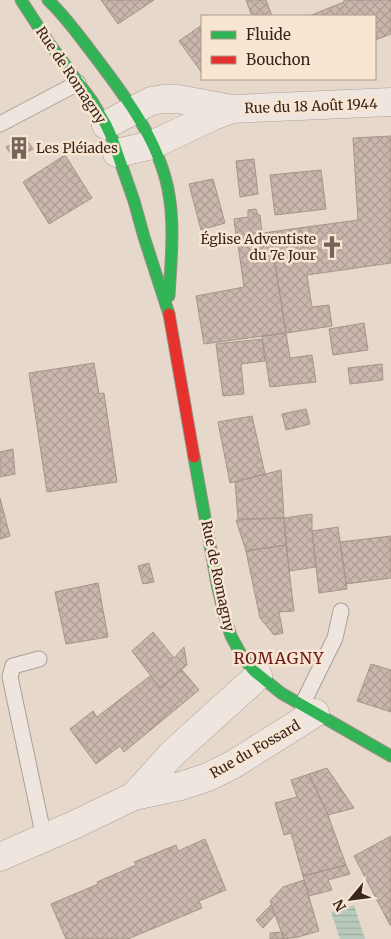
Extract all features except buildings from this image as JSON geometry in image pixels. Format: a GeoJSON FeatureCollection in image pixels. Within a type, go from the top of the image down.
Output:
{"type":"FeatureCollection","features":[{"type":"Feature","properties":{"kind":"street","name":"Rue de Romagny"},"geometry":{"type":"LineString","coordinates":[[21,0],[49,43],[92,101],[106,125],[134,201],[169,315],[224,619],[237,650],[253,671],[271,686],[391,756]]}},
{"type":"Feature","properties":{"kind":"street","name":"Rue de Romagny"},"geometry":{"type":"LineString","coordinates":[[48,0],[65,18],[127,99],[152,145],[165,177],[172,238],[169,315]]}},
{"type":"Feature","properties":{"kind":"street","name":"Rue du 18 Août 1944"},"geometry":{"type":"LineString","coordinates":[[106,125],[151,101],[170,98],[232,109],[391,102]]}},
{"type":"Feature","properties":{"kind":"street","name":"Rue du 18 Août 1944"},"geometry":{"type":"LineString","coordinates":[[152,145],[210,117],[232,109]]}},
{"type":"Feature","properties":{"kind":"street"},"geometry":{"type":"LineString","coordinates":[[117,153],[152,145]]}},
{"type":"Feature","properties":{"kind":"street","name":"Rue du Fossard"},"geometry":{"type":"LineString","coordinates":[[134,796],[173,753],[258,676]]}},
{"type":"Feature","properties":{"kind":"street","name":"Rue du Fossard"},"geometry":{"type":"LineString","coordinates":[[0,857],[134,796],[208,778],[234,764],[309,709]]}},
{"type":"Feature","properties":{"kind":"lane"},"geometry":{"type":"LineString","coordinates":[[0,124],[78,83]]}},
{"type":"Feature","properties":{"kind":"lane"},"geometry":{"type":"LineString","coordinates":[[309,709],[335,638],[342,611]]}},
{"type":"Feature","properties":{"kind":"lane"},"geometry":{"type":"LineString","coordinates":[[38,658],[13,666],[10,677],[44,838]]}},
{"type":"Feature","properties":{"kind":"shaded area"},"geometry":{"type":"Polygon","coordinates":[[[340,901],[344,901],[350,907],[354,905],[365,939],[340,939],[331,912],[336,911],[336,905],[340,901]]]}},
{"type":"Feature","properties":{"kind":"traffic: fast"},"geometry":{"type":"LineString","coordinates":[[21,0],[49,43],[92,101],[106,125],[134,201],[169,314]]}},
{"type":"Feature","properties":{"kind":"traffic: fast"},"geometry":{"type":"LineString","coordinates":[[48,0],[70,24],[126,98],[156,151],[163,170],[170,202],[172,242],[169,296]]}},
{"type":"Feature","properties":{"kind":"traffic: fast"},"geometry":{"type":"LineString","coordinates":[[194,457],[224,614],[231,636],[243,658],[254,671],[281,693],[391,756]]}},
{"type":"Feature","properties":{"kind":"traffic: jam"},"geometry":{"type":"LineString","coordinates":[[169,314],[194,457]]}},
{"type":"Feature","properties":{"kind":"place","name":"Les Pléiades"},"geometry":{"type":"Point","coordinates":[19,148]}},
{"type":"Feature","properties":{"kind":"place","name":"Église Adventiste du 7e Jour"},"geometry":{"type":"Point","coordinates":[332,247]}},
{"type":"Feature","properties":{"kind":"district","name":"ROMAGNY"},"geometry":{"type":"Point","coordinates":[279,658]}}]}
